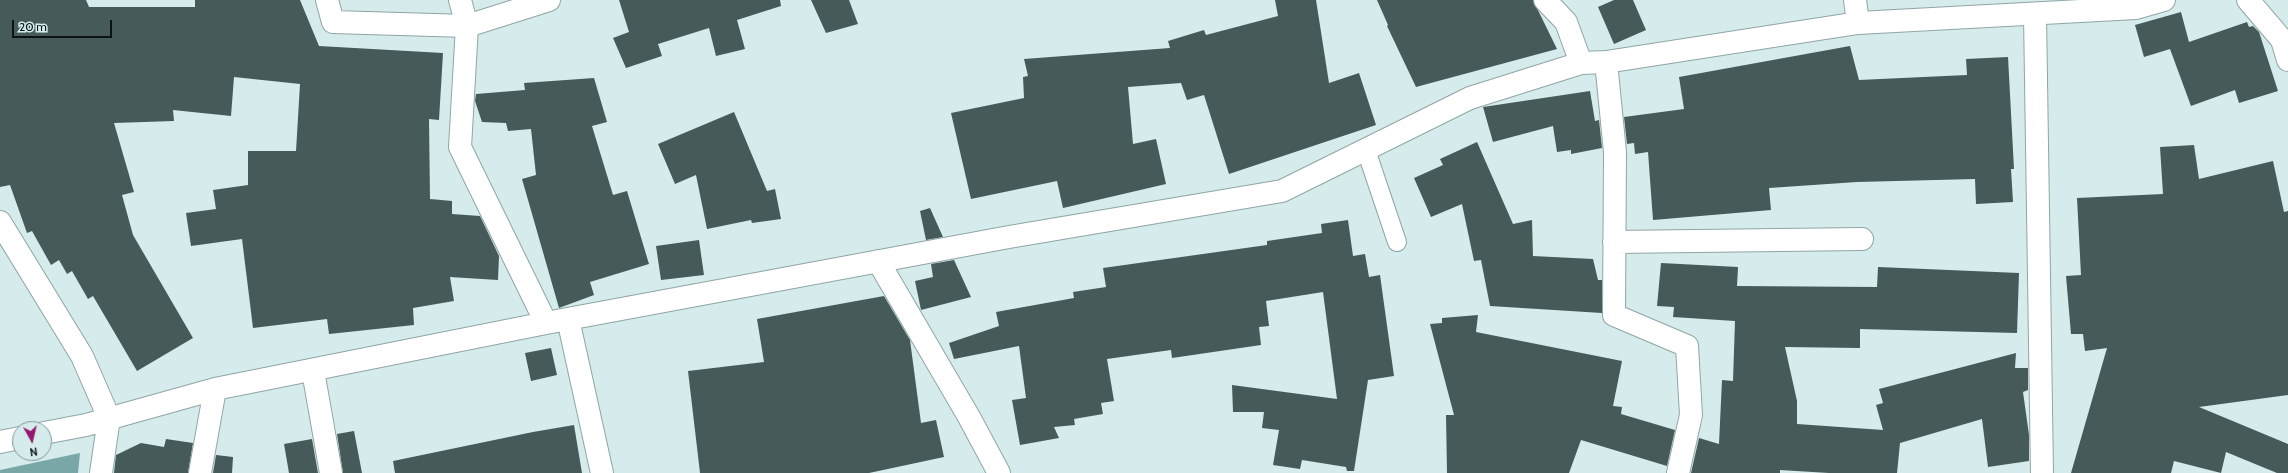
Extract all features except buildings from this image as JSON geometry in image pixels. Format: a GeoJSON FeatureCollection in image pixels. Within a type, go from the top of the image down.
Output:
{"type":"FeatureCollection","features":[{"type":"Feature","properties":{"kind":"street"},"geometry":{"type":"LineString","coordinates":[[327,0],[333,22],[466,26],[549,0]]}},
{"type":"Feature","properties":{"kind":"street"},"geometry":{"type":"LineString","coordinates":[[460,0],[466,26],[460,147],[546,323]]}},
{"type":"Feature","properties":{"kind":"street"},"geometry":{"type":"LineString","coordinates":[[1545,0],[1566,22],[1581,63]]}},
{"type":"Feature","properties":{"kind":"street"},"geometry":{"type":"LineString","coordinates":[[1855,0],[1858,23]]}},
{"type":"Feature","properties":{"kind":"street"},"geometry":{"type":"LineString","coordinates":[[52,431],[86,425],[215,389],[313,371],[546,323],[878,261],[1282,191],[1470,98],[1581,63],[1606,62],[1858,23],[2035,7],[2136,8],[2164,0]]}},
{"type":"Feature","properties":{"kind":"street"},"geometry":{"type":"LineString","coordinates":[[2248,0],[2282,40],[2288,60]]}},
{"type":"Feature","properties":{"kind":"street"},"geometry":{"type":"LineString","coordinates":[[2035,7],[2042,473]]}},
{"type":"Feature","properties":{"kind":"street"},"geometry":{"type":"LineString","coordinates":[[1606,62],[1615,152],[1614,315],[1687,346],[1691,415],[1678,473]]}},
{"type":"Feature","properties":{"kind":"street"},"geometry":{"type":"LineString","coordinates":[[0,222],[82,356],[109,418],[101,473]]}},
{"type":"Feature","properties":{"kind":"street"},"geometry":{"type":"LineString","coordinates":[[1614,242],[1862,239]]}},
{"type":"Feature","properties":{"kind":"street"},"geometry":{"type":"LineString","coordinates":[[878,261],[970,417],[999,473]]}},
{"type":"Feature","properties":{"kind":"street"},"geometry":{"type":"LineString","coordinates":[[568,319],[602,473]]}},
{"type":"Feature","properties":{"kind":"street"},"geometry":{"type":"LineString","coordinates":[[313,371],[331,473]]}},
{"type":"Feature","properties":{"kind":"street"},"geometry":{"type":"LineString","coordinates":[[200,473],[215,389]]}},
{"type":"Feature","properties":{"kind":"street"},"geometry":{"type":"LineString","coordinates":[[0,442],[12,440]]}},
{"type":"Feature","properties":{"kind":"lane"},"geometry":{"type":"LineString","coordinates":[[1366,150],[1397,242]]}},
{"type":"Feature","properties":{"kind":"water"},"geometry":{"type":"Polygon","coordinates":[[[80,453],[78,473],[0,473],[0,470],[42,461],[52,461],[52,459],[80,453]]]}}]}
